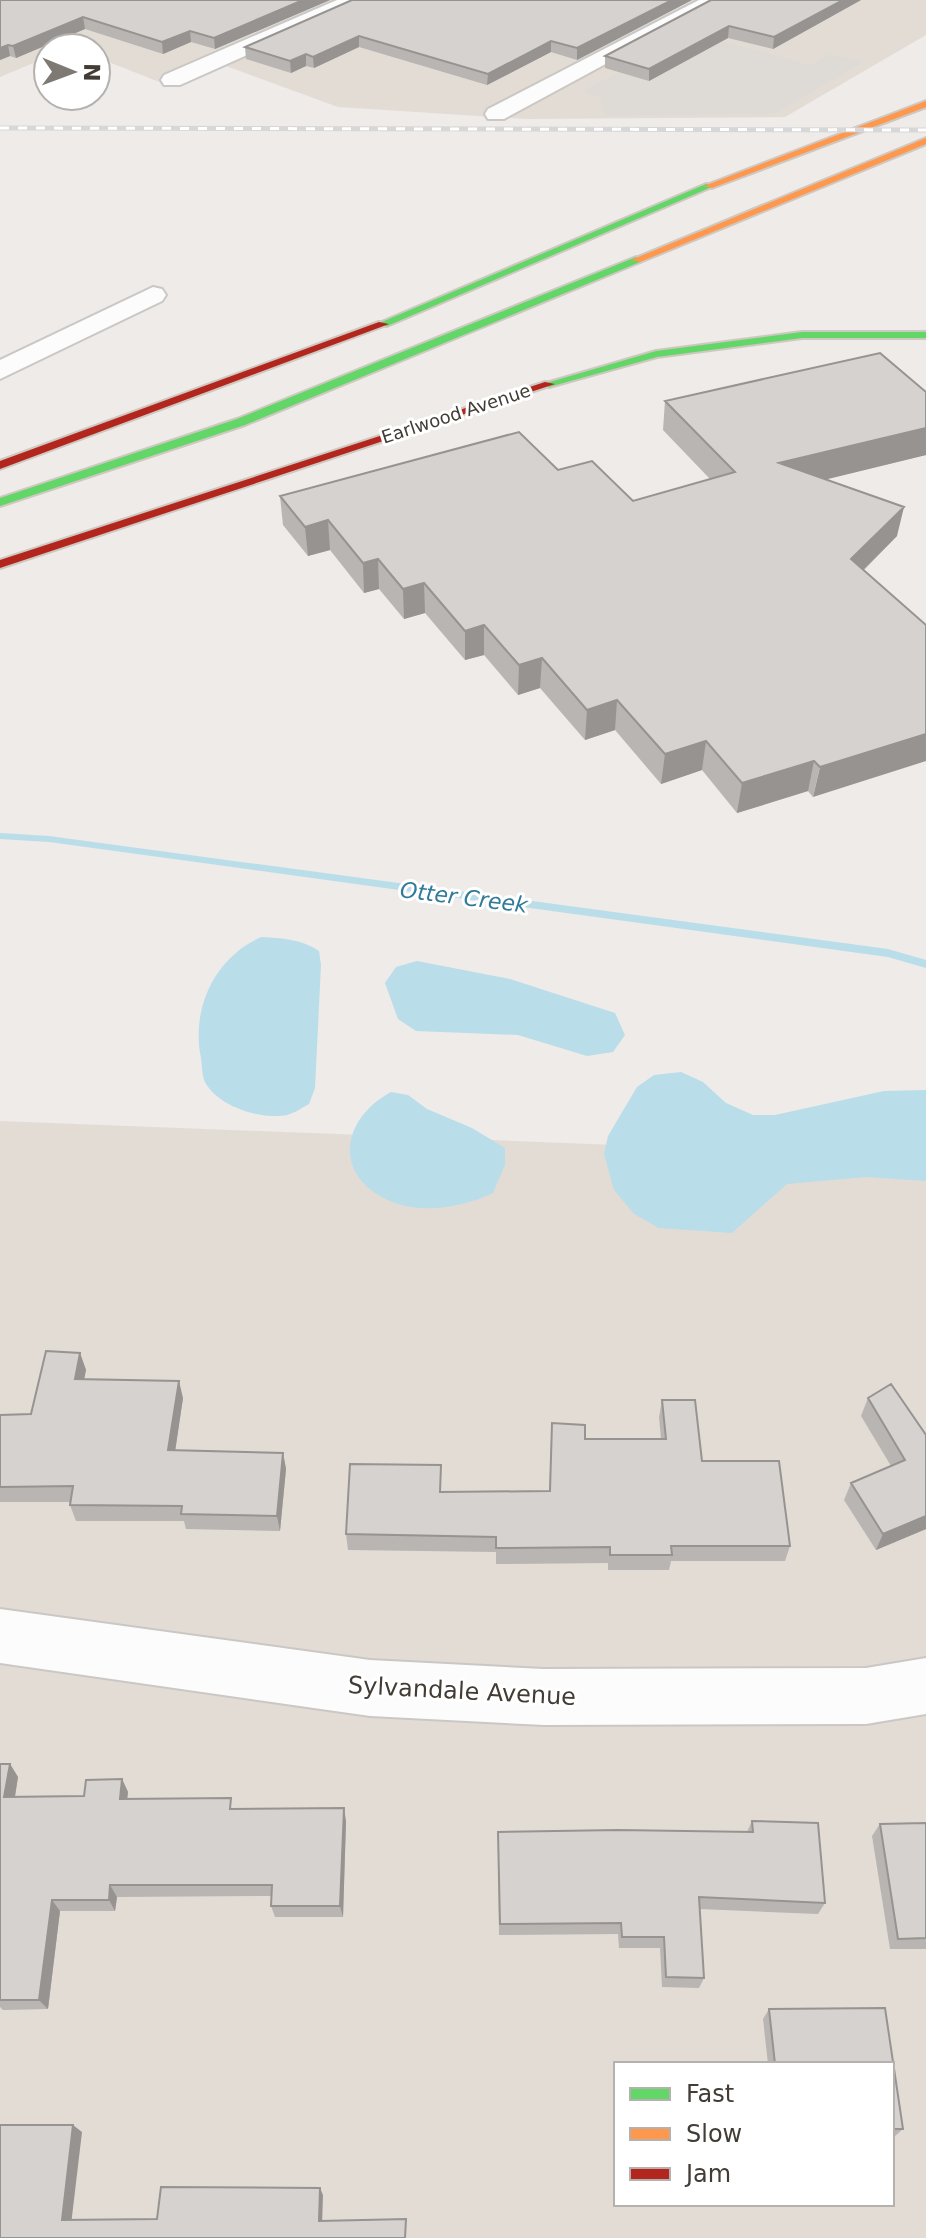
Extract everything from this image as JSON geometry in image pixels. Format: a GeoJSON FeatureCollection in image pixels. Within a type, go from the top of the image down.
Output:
{"type":"FeatureCollection","features":[{"type":"Feature","properties":{"kind":"main road"},"geometry":{"type":"LineString","coordinates":[[0,465],[135,418],[414,311],[789,152],[926,104]]}},
{"type":"Feature","properties":{"kind":"main road"},"geometry":{"type":"LineString","coordinates":[[0,502],[241,422],[926,141]]}},
{"type":"Feature","properties":{"kind":"main road"},"geometry":{"type":"LineString","coordinates":[[15,439],[222,370],[414,311]]}},
{"type":"Feature","properties":{"kind":"main road","name":"Earlwood Avenue"},"geometry":{"type":"LineString","coordinates":[[0,564],[578,374],[643,357],[802,335],[926,335]]}},
{"type":"Feature","properties":{"kind":"street"},"geometry":{"type":"LineString","coordinates":[[172,80],[354,0]]}},
{"type":"Feature","properties":{"kind":"street"},"geometry":{"type":"LineString","coordinates":[[496,114],[714,0]]}},
{"type":"Feature","properties":{"kind":"street"},"geometry":{"type":"LineString","coordinates":[[0,371],[153,295]]}},
{"type":"Feature","properties":{"kind":"street","name":"Sylvandale Avenue"},"geometry":{"type":"LineString","coordinates":[[0,1636],[304,1681],[476,1695],[866,1696],[926,1686]]}},
{"type":"Feature","properties":{"kind":"shaded area"},"geometry":{"type":"Polygon","coordinates":[[[0,0],[926,0],[926,35],[785,117],[526,119],[338,107],[226,66],[172,87],[112,63],[112,32],[32,32],[32,64],[0,77],[0,0]]]}},
{"type":"Feature","properties":{"kind":"shaded area"},"geometry":{"type":"Polygon","coordinates":[[[699,35],[810,65],[830,54],[862,62],[776,113],[605,116],[601,97],[581,91],[699,35]]]}},
{"type":"Feature","properties":{"kind":"shaded area"},"geometry":{"type":"Polygon","coordinates":[[[0,1121],[926,1157],[926,2238],[0,2238],[0,1121]]]}},
{"type":"Feature","properties":{"kind":"water"},"geometry":{"type":"Polygon","coordinates":[[[261,937],[298,942],[319,951],[321,965],[315,1088],[309,1104],[287,1115],[253,1113],[230,1105],[211,1091],[203,1074],[200,1021],[210,987],[230,958],[261,937]]]}},
{"type":"Feature","properties":{"kind":"water"},"geometry":{"type":"Polygon","coordinates":[[[417,961],[510,979],[615,1013],[625,1035],[613,1052],[587,1056],[518,1035],[416,1031],[398,1019],[385,983],[396,967],[417,961]]]}},
{"type":"Feature","properties":{"kind":"water"},"geometry":{"type":"Polygon","coordinates":[[[681,1072],[703,1082],[726,1103],[753,1115],[775,1115],[884,1091],[926,1090],[926,1181],[866,1177],[787,1184],[732,1233],[659,1228],[634,1214],[614,1190],[604,1154],[608,1136],[637,1087],[654,1075],[681,1072]]]}},
{"type":"Feature","properties":{"kind":"water"},"geometry":{"type":"Polygon","coordinates":[[[391,1092],[408,1095],[427,1109],[472,1128],[505,1148],[505,1165],[493,1193],[442,1208],[415,1208],[390,1201],[371,1190],[352,1163],[350,1147],[353,1132],[374,1103],[391,1092]]]}},
{"type":"Feature","properties":{"kind":"building"},"geometry":{"type":"Polygon","coordinates":[[[0,0],[303,0],[214,38],[190,31],[162,42],[83,17],[47,32],[32,32],[32,38],[0,48],[0,0]]]}},
{"type":"Feature","properties":{"kind":"building"},"geometry":{"type":"Polygon","coordinates":[[[352,0],[672,0],[577,48],[551,41],[488,74],[359,36],[313,57],[306,54],[290,61],[245,47],[352,0]]]}},
{"type":"Feature","properties":{"kind":"building"},"geometry":{"type":"Polygon","coordinates":[[[711,0],[843,0],[774,37],[729,26],[649,69],[605,56],[711,0]]]}},
{"type":"Feature","properties":{"kind":"building"},"geometry":{"type":"Polygon","coordinates":[[[880,353],[926,392],[926,428],[779,463],[904,507],[851,559],[926,625],[926,734],[820,767],[814,761],[742,783],[706,741],[665,754],[617,700],[587,710],[542,658],[519,665],[484,625],[465,631],[424,583],[403,589],[378,559],[363,563],[328,520],[305,527],[280,496],[519,432],[558,470],[592,461],[633,501],[735,472],[665,401],[880,353]]]}},
{"type":"Feature","properties":{"kind":"building"},"geometry":{"type":"Polygon","coordinates":[[[46,1351],[80,1353],[75,1379],[179,1381],[168,1450],[283,1453],[277,1516],[181,1514],[182,1506],[70,1505],[73,1486],[0,1487],[0,1415],[31,1414],[46,1351]]]}},
{"type":"Feature","properties":{"kind":"building"},"geometry":{"type":"Polygon","coordinates":[[[891,1384],[926,1435],[926,1516],[883,1534],[851,1483],[905,1460],[868,1398],[891,1384]]]}},
{"type":"Feature","properties":{"kind":"building"},"geometry":{"type":"Polygon","coordinates":[[[662,1400],[695,1400],[702,1461],[779,1461],[790,1546],[671,1546],[672,1555],[610,1555],[610,1547],[496,1548],[496,1537],[346,1534],[350,1464],[441,1465],[440,1492],[550,1491],[552,1423],[585,1425],[585,1439],[666,1439],[662,1400]]]}},
{"type":"Feature","properties":{"kind":"building"},"geometry":{"type":"Polygon","coordinates":[[[0,1764],[10,1764],[4,1797],[84,1796],[86,1780],[122,1779],[120,1799],[231,1798],[230,1809],[344,1808],[340,1906],[271,1906],[272,1885],[110,1885],[109,1900],[52,1900],[39,2000],[0,2000],[0,1764]]]}},
{"type":"Feature","properties":{"kind":"building"},"geometry":{"type":"Polygon","coordinates":[[[752,1821],[818,1823],[825,1903],[699,1897],[704,1978],[666,1977],[664,1937],[622,1937],[621,1923],[500,1924],[498,1832],[753,1832],[752,1821]]]}},
{"type":"Feature","properties":{"kind":"building"},"geometry":{"type":"Polygon","coordinates":[[[926,1823],[926,1938],[898,1939],[880,1824],[926,1823]]]}},
{"type":"Feature","properties":{"kind":"building"},"geometry":{"type":"Polygon","coordinates":[[[885,2008],[893,2062],[775,2062],[769,2009],[885,2008]]]}},
{"type":"Feature","properties":{"kind":"building"},"geometry":{"type":"Polygon","coordinates":[[[894,2068],[903,2129],[894,2129],[894,2068]]]}},
{"type":"Feature","properties":{"kind":"building"},"geometry":{"type":"Polygon","coordinates":[[[0,2125],[73,2125],[62,2220],[157,2219],[161,2187],[320,2188],[319,2221],[406,2219],[405,2238],[0,2238],[0,2125]]]}},
{"type":"Feature","properties":{"kind":"waterway","name":"Otter Creek"},"geometry":{"type":"LineString","coordinates":[[0,836],[49,839],[888,953],[926,964]]}},
{"type":"Feature","properties":{"kind":"railway"},"geometry":{"type":"LineString","coordinates":[[0,128],[926,130]]}},
{"type":"Feature","properties":{"kind":"traffic: fast"},"geometry":{"type":"LineString","coordinates":[[383,324],[709,186]]}},
{"type":"Feature","properties":{"kind":"traffic: fast"},"geometry":{"type":"LineString","coordinates":[[0,502],[241,422],[636,260]]}},
{"type":"Feature","properties":{"kind":"traffic: fast"},"geometry":{"type":"LineString","coordinates":[[549,384],[656,354],[802,335],[926,335]]}},
{"type":"Feature","properties":{"kind":"traffic: slow"},"geometry":{"type":"LineString","coordinates":[[709,186],[926,104]]}},
{"type":"Feature","properties":{"kind":"traffic: slow"},"geometry":{"type":"LineString","coordinates":[[636,260],[926,141]]}},
{"type":"Feature","properties":{"kind":"traffic: jam"},"geometry":{"type":"LineString","coordinates":[[0,465],[383,324]]}},
{"type":"Feature","properties":{"kind":"traffic: jam"},"geometry":{"type":"LineString","coordinates":[[0,564],[549,384]]}}]}
